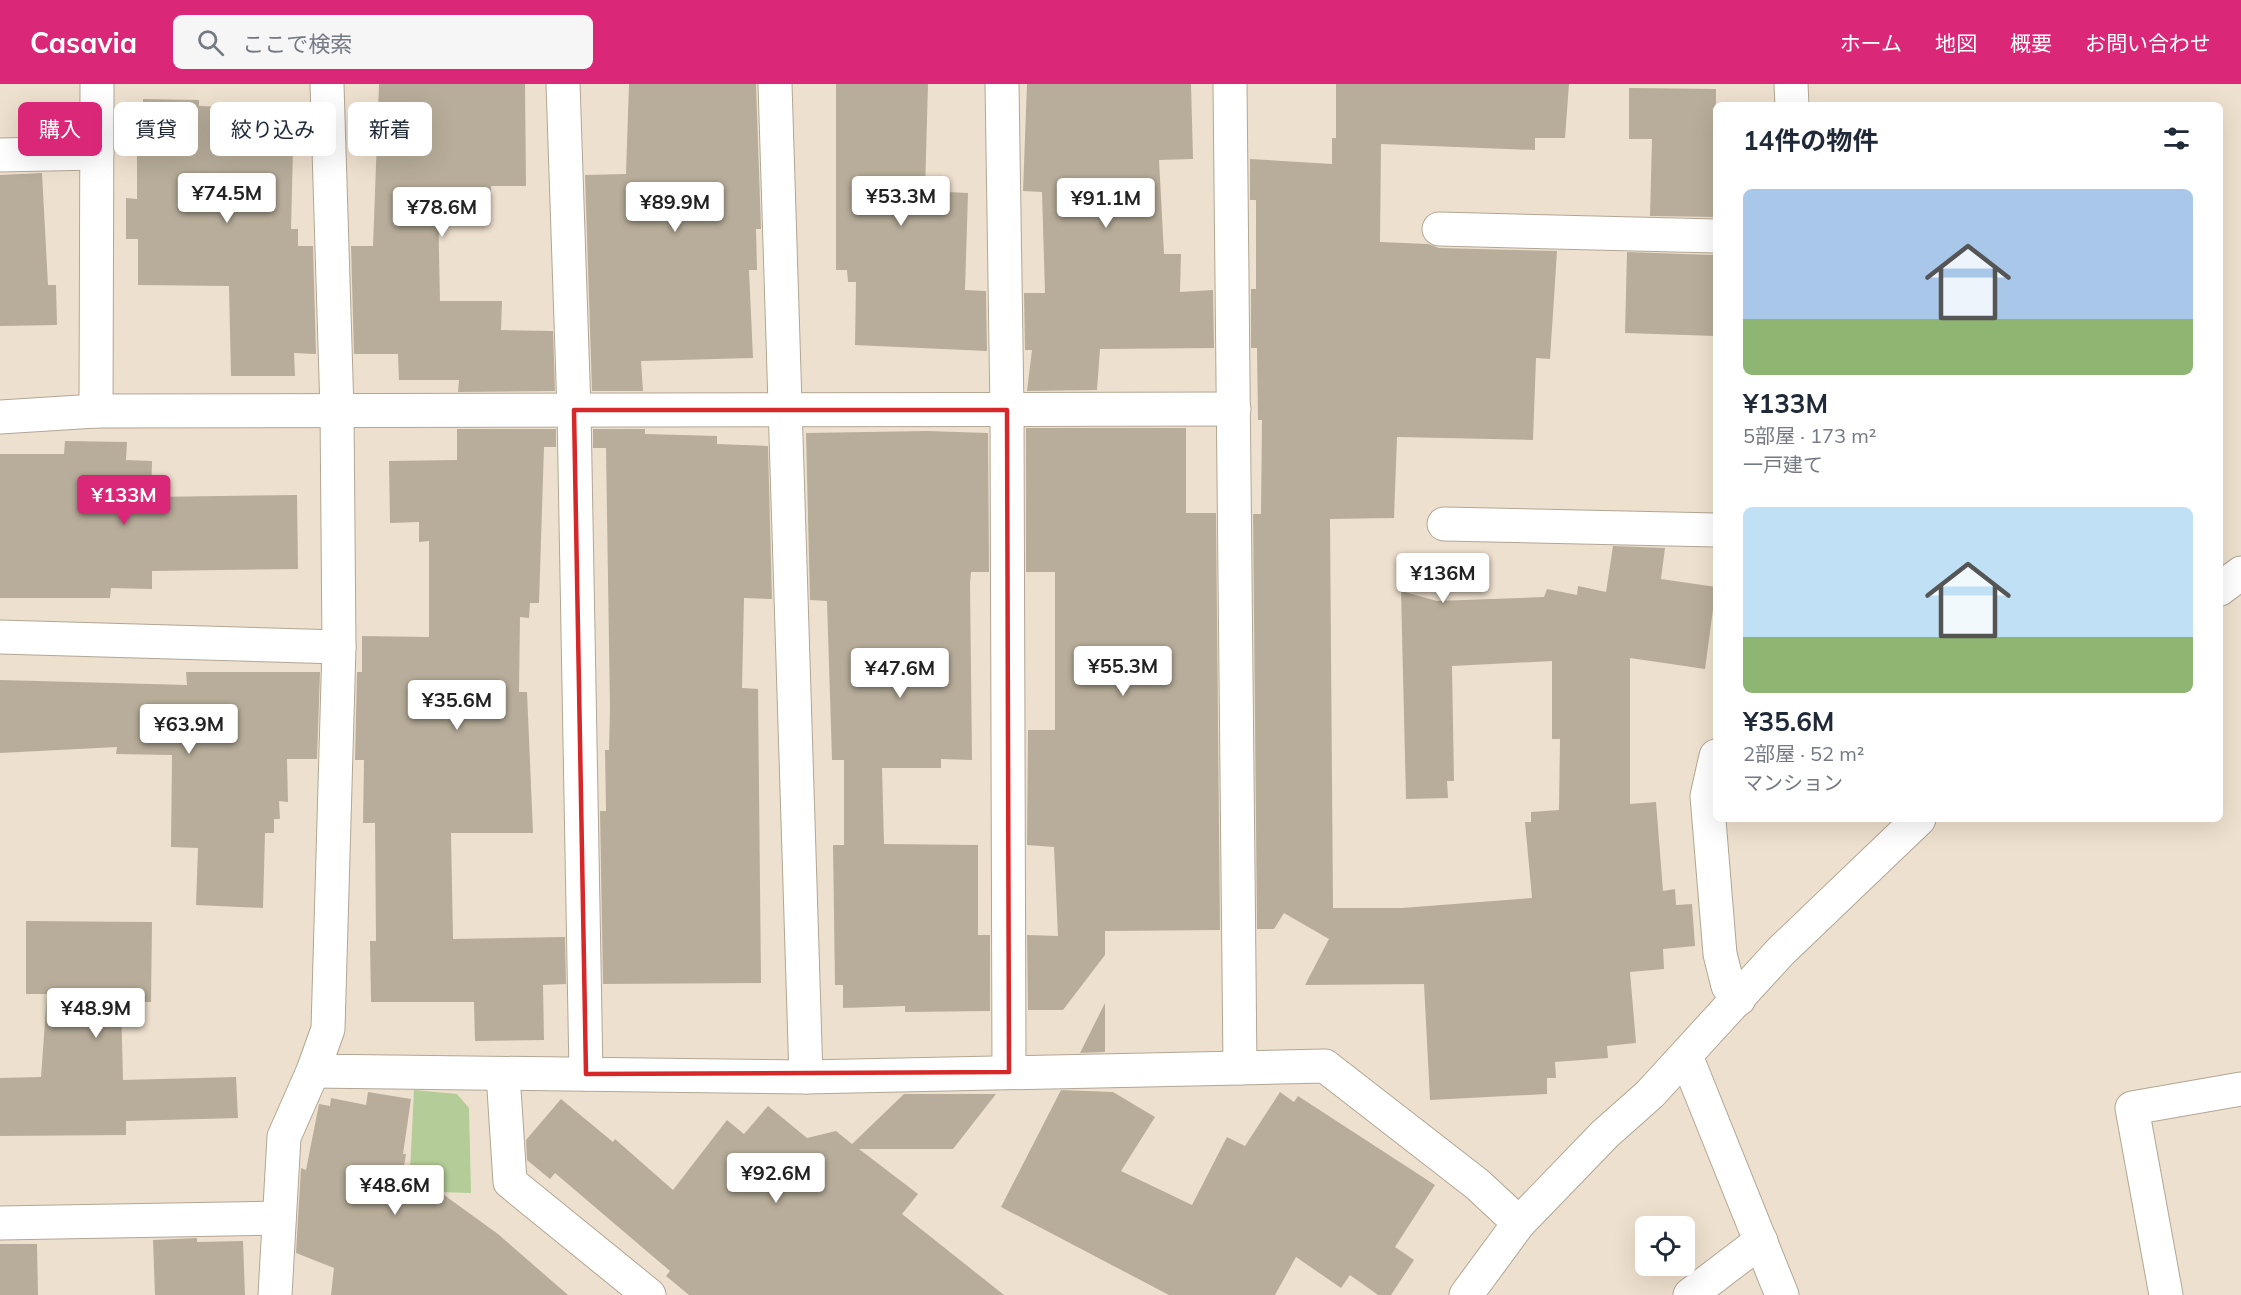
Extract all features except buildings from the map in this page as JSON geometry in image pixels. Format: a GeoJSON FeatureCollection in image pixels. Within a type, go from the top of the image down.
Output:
{"type":"FeatureCollection","features":[{"type":"Feature","properties":{"kind":"street"},"geometry":{"type":"LineString","coordinates":[[97,84],[97,102]]}},
{"type":"Feature","properties":{"kind":"street"},"geometry":{"type":"LineString","coordinates":[[275,1295],[284,1137],[313,1071],[328,1029],[339,647],[336,411],[327,84]]}},
{"type":"Feature","properties":{"kind":"street"},"geometry":{"type":"LineString","coordinates":[[563,84],[574,410],[586,1074]]}},
{"type":"Feature","properties":{"kind":"street"},"geometry":{"type":"LineString","coordinates":[[775,84],[806,1077]]}},
{"type":"Feature","properties":{"kind":"street"},"geometry":{"type":"LineString","coordinates":[[1002,84],[1007,410],[1008,1072]]}},
{"type":"Feature","properties":{"kind":"street"},"geometry":{"type":"LineString","coordinates":[[1230,84],[1240,1068]]}},
{"type":"Feature","properties":{"kind":"street"},"geometry":{"type":"LineString","coordinates":[[1791,84],[1792,102]]}},
{"type":"Feature","properties":{"kind":"street"},"geometry":{"type":"LineString","coordinates":[[0,155],[18,155]]}},
{"type":"Feature","properties":{"kind":"street"},"geometry":{"type":"LineString","coordinates":[[96,411],[97,156]]}},
{"type":"Feature","properties":{"kind":"street"},"geometry":{"type":"LineString","coordinates":[[1439,229],[1713,236]]}},
{"type":"Feature","properties":{"kind":"street"},"geometry":{"type":"LineString","coordinates":[[0,417],[96,411],[1233,409]]}},
{"type":"Feature","properties":{"kind":"street"},"geometry":{"type":"LineString","coordinates":[[1444,525],[1713,530]]}},
{"type":"Feature","properties":{"kind":"street"},"geometry":{"type":"LineString","coordinates":[[2223,587],[2241,573]]}},
{"type":"Feature","properties":{"kind":"street"},"geometry":{"type":"LineString","coordinates":[[0,637],[339,647]]}},
{"type":"Feature","properties":{"kind":"street"},"geometry":{"type":"LineString","coordinates":[[1713,769],[1707,796],[1720,954],[1728,986],[1739,999]]}},
{"type":"Feature","properties":{"kind":"street"},"geometry":{"type":"LineString","coordinates":[[1466,1295],[1520,1223],[1605,1134],[1686,1056],[1781,951],[1916,822]]}},
{"type":"Feature","properties":{"kind":"street"},"geometry":{"type":"LineString","coordinates":[[1686,1056],[1782,1295]]}},
{"type":"Feature","properties":{"kind":"street"},"geometry":{"type":"LineString","coordinates":[[313,1071],[806,1077],[1325,1066],[1477,1184],[1520,1223]]}},
{"type":"Feature","properties":{"kind":"street"},"geometry":{"type":"LineString","coordinates":[[503,1074],[510,1182],[649,1295]]}},
{"type":"Feature","properties":{"kind":"street"},"geometry":{"type":"LineString","coordinates":[[2166,1295],[2132,1108],[2241,1089]]}},
{"type":"Feature","properties":{"kind":"street"},"geometry":{"type":"LineString","coordinates":[[0,1223],[279,1218]]}},
{"type":"Feature","properties":{"kind":"street"},"geometry":{"type":"LineString","coordinates":[[1690,1295],[1761,1241]]}},
{"type":"Feature","properties":{"kind":"highlighted area"},"geometry":{"type":"Polygon","coordinates":[[[574,410],[1007,410],[1009,1072],[586,1074],[574,410]]]}},
{"type":"Feature","properties":{"kind":"green space"},"geometry":{"type":"Polygon","coordinates":[[[414,1090],[457,1094],[469,1108],[471,1193],[409,1191],[414,1090]]]}}]}
